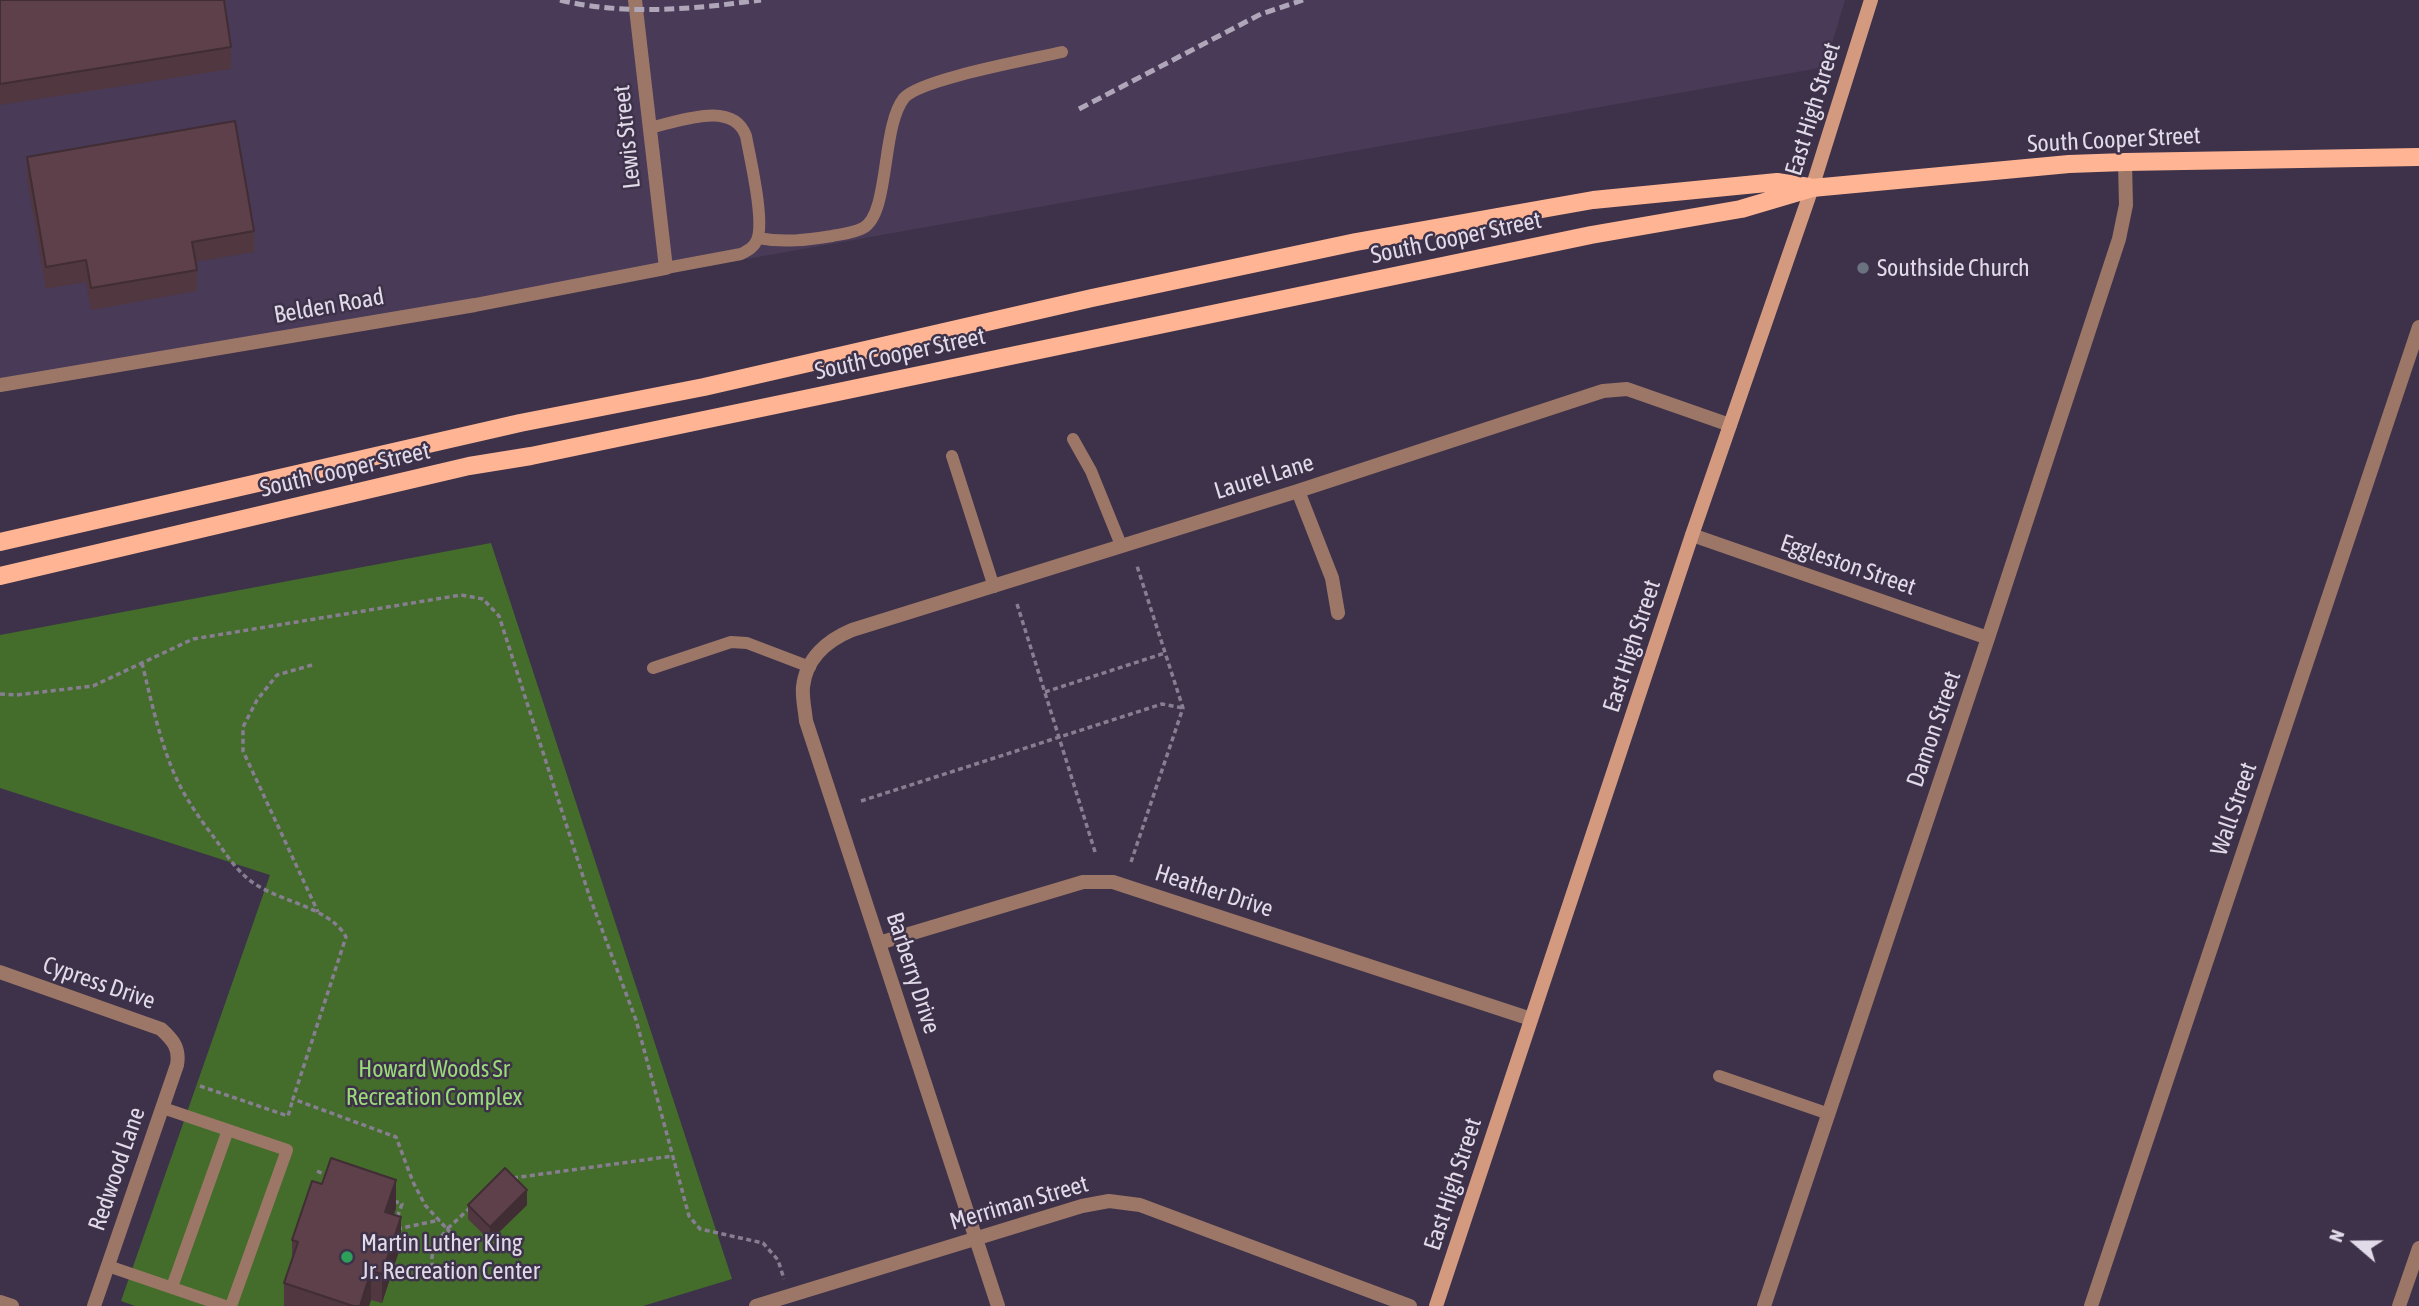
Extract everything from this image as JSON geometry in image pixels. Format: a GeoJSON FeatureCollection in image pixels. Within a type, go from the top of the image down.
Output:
{"type":"FeatureCollection","features":[{"type":"Feature","properties":{"kind":"main road","name":"South Cooper Street"},"geometry":{"type":"LineString","coordinates":[[0,576],[469,466],[545,453],[1591,235],[1741,209],[1812,188],[2125,162],[2419,157]]}},
{"type":"Feature","properties":{"kind":"main road","name":"South Cooper Street"},"geometry":{"type":"LineString","coordinates":[[0,542],[520,422],[704,387],[1092,298],[1356,242],[1593,200],[1777,182],[1812,188]]}},
{"type":"Feature","properties":{"kind":"street","name":"Lewis Street"},"geometry":{"type":"LineString","coordinates":[[635,0],[666,268]]}},
{"type":"Feature","properties":{"kind":"street","name":"East High Street"},"geometry":{"type":"LineString","coordinates":[[1436,1306],[1692,535],[1812,188],[1871,0]]}},
{"type":"Feature","properties":{"kind":"street","name":"Damon Street"},"geometry":{"type":"LineString","coordinates":[[1764,1306],[2119,239],[2126,205],[2125,162]]}},
{"type":"Feature","properties":{"kind":"street","name":"Belden Road"},"geometry":{"type":"LineString","coordinates":[[0,385],[475,305],[666,268]]}},
{"type":"Feature","properties":{"kind":"street","name":"Wall Street"},"geometry":{"type":"LineString","coordinates":[[2091,1306],[2419,327]]}},
{"type":"Feature","properties":{"kind":"street","name":"Laurel Lane"},"geometry":{"type":"LineString","coordinates":[[813,661],[837,636],[852,630],[1298,491],[1603,391],[1627,389],[1730,425]]}},
{"type":"Feature","properties":{"kind":"street"},"geometry":{"type":"LineString","coordinates":[[1298,491],[1332,578],[1338,613]]}},
{"type":"Feature","properties":{"kind":"street","name":"Eggleston Street"},"geometry":{"type":"LineString","coordinates":[[1692,535],[1988,638]]}},
{"type":"Feature","properties":{"kind":"street","name":"Barberry Drive"},"geometry":{"type":"LineString","coordinates":[[813,661],[803,689],[806,721],[998,1306]]}},
{"type":"Feature","properties":{"kind":"street","name":"Heather Drive"},"geometry":{"type":"LineString","coordinates":[[879,943],[1083,882],[1113,882],[1531,1019]]}},
{"type":"Feature","properties":{"kind":"street","name":"Cypress Drive"},"geometry":{"type":"LineString","coordinates":[[0,972],[161,1029],[173,1040],[176,1047]]}},
{"type":"Feature","properties":{"kind":"street","name":"Redwood Lane"},"geometry":{"type":"LineString","coordinates":[[94,1306],[163,1108],[179,1056],[176,1047]]}},
{"type":"Feature","properties":{"kind":"street","name":"Merriman Street"},"geometry":{"type":"LineString","coordinates":[[756,1306],[1082,1206],[1109,1201],[1140,1205],[1410,1306]]}},
{"type":"Feature","properties":{"kind":"street"},"geometry":{"type":"LineString","coordinates":[[2399,1306],[2419,1248]]}},
{"type":"Feature","properties":{"kind":"street"},"geometry":{"type":"LineString","coordinates":[[0,1302],[12,1306]]}},
{"type":"Feature","properties":{"kind":"lane"},"geometry":{"type":"LineString","coordinates":[[758,238],[792,242],[847,233],[866,227],[877,213],[893,122],[905,97],[945,80],[1062,52]]}},
{"type":"Feature","properties":{"kind":"lane"},"geometry":{"type":"LineString","coordinates":[[649,128],[719,115],[736,120],[743,127],[746,136],[758,207],[758,238],[751,250],[666,268]]}},
{"type":"Feature","properties":{"kind":"lane"},"geometry":{"type":"LineString","coordinates":[[1073,439],[1091,471],[1121,545]]}},
{"type":"Feature","properties":{"kind":"lane"},"geometry":{"type":"LineString","coordinates":[[952,456],[994,587]]}},
{"type":"Feature","properties":{"kind":"lane"},"geometry":{"type":"LineString","coordinates":[[653,667],[731,642],[747,643],[813,661]]}},
{"type":"Feature","properties":{"kind":"lane"},"geometry":{"type":"LineString","coordinates":[[1719,1076],[1829,1114]]}},
{"type":"Feature","properties":{"kind":"lane"},"geometry":{"type":"LineString","coordinates":[[163,1108],[287,1150],[231,1306]]}},
{"type":"Feature","properties":{"kind":"lane"},"geometry":{"type":"LineString","coordinates":[[172,1287],[228,1130]]}},
{"type":"Feature","properties":{"kind":"lane"},"geometry":{"type":"LineString","coordinates":[[108,1266],[225,1306]]}},
{"type":"Feature","properties":{"kind":"path"},"geometry":{"type":"LineString","coordinates":[[1131,862],[1183,708],[1137,566]]}},
{"type":"Feature","properties":{"kind":"path"},"geometry":{"type":"LineString","coordinates":[[0,694],[16,695],[93,686],[193,639],[461,595],[483,599],[499,616],[589,895],[636,1020],[689,1216],[699,1228],[763,1243],[778,1260],[781,1269]]}},
{"type":"Feature","properties":{"kind":"path"},"geometry":{"type":"LineString","coordinates":[[1017,604],[1096,855]]}},
{"type":"Feature","properties":{"kind":"path"},"geometry":{"type":"LineString","coordinates":[[1045,692],[1165,653]]}},
{"type":"Feature","properties":{"kind":"path"},"geometry":{"type":"LineString","coordinates":[[142,663],[153,710],[177,780],[202,821],[247,878],[285,900],[340,925],[346,937],[288,1116],[200,1086]]}},
{"type":"Feature","properties":{"kind":"path"},"geometry":{"type":"LineString","coordinates":[[312,664],[277,675],[257,700],[243,727],[243,751],[318,914]]}},
{"type":"Feature","properties":{"kind":"path"},"geometry":{"type":"LineString","coordinates":[[861,801],[1162,704],[1183,708]]}},
{"type":"Feature","properties":{"kind":"path"},"geometry":{"type":"LineString","coordinates":[[293,1099],[396,1137],[425,1205],[460,1243],[475,1237]]}},
{"type":"Feature","properties":{"kind":"path"},"geometry":{"type":"LineString","coordinates":[[501,1180],[673,1156]]}},
{"type":"Feature","properties":{"kind":"path"},"geometry":{"type":"LineString","coordinates":[[317,1171],[329,1176]]}},
{"type":"Feature","properties":{"kind":"path"},"geometry":{"type":"LineString","coordinates":[[390,1199],[402,1204],[394,1229],[440,1220]]}},
{"type":"Feature","properties":{"kind":"path"},"geometry":{"type":"LineString","coordinates":[[434,1276],[430,1257],[434,1246],[447,1229],[474,1204]]}},
{"type":"Feature","properties":{"kind":"shaded area"},"geometry":{"type":"Polygon","coordinates":[[[0,0],[1845,0],[1825,67],[0,392],[0,0]]]}},
{"type":"Feature","properties":{"kind":"green space","name":"Howard Woods Sr Recreation Complex"},"geometry":{"type":"Polygon","coordinates":[[[491,543],[732,1279],[643,1306],[135,1306],[121,1301],[270,875],[0,788],[0,635],[491,543]]]}},
{"type":"Feature","properties":{"kind":"building"},"geometry":{"type":"Polygon","coordinates":[[[0,0],[224,0],[231,47],[0,84],[0,0]]]}},
{"type":"Feature","properties":{"kind":"building"},"geometry":{"type":"Polygon","coordinates":[[[235,121],[254,231],[192,242],[197,270],[91,288],[86,260],[46,267],[27,157],[235,121]]]}},
{"type":"Feature","properties":{"kind":"building","name":"Martin Luther King Jr. Recreation Center"},"geometry":{"type":"Polygon","coordinates":[[[331,1158],[396,1180],[385,1212],[401,1217],[382,1274],[371,1271],[360,1306],[284,1283],[298,1242],[292,1240],[312,1181],[322,1184],[331,1158]]]}},
{"type":"Feature","properties":{"kind":"building"},"geometry":{"type":"Polygon","coordinates":[[[505,1168],[527,1190],[490,1227],[468,1205],[505,1168]]]}},
{"type":"Feature","properties":{"kind":"railway"},"geometry":{"type":"LineString","coordinates":[[560,0],[635,9],[685,8],[761,0]]}},
{"type":"Feature","properties":{"kind":"railway"},"geometry":{"type":"LineString","coordinates":[[1079,109],[1261,14],[1303,0]]}},
{"type":"Feature","properties":{"kind":"place","name":"Southside Church"},"geometry":{"type":"Point","coordinates":[1863,268]}},
{"type":"Feature","properties":{"kind":"place","name":"Martin Luther King Jr. Recreation Center"},"geometry":{"type":"Point","coordinates":[347,1257]}}]}
